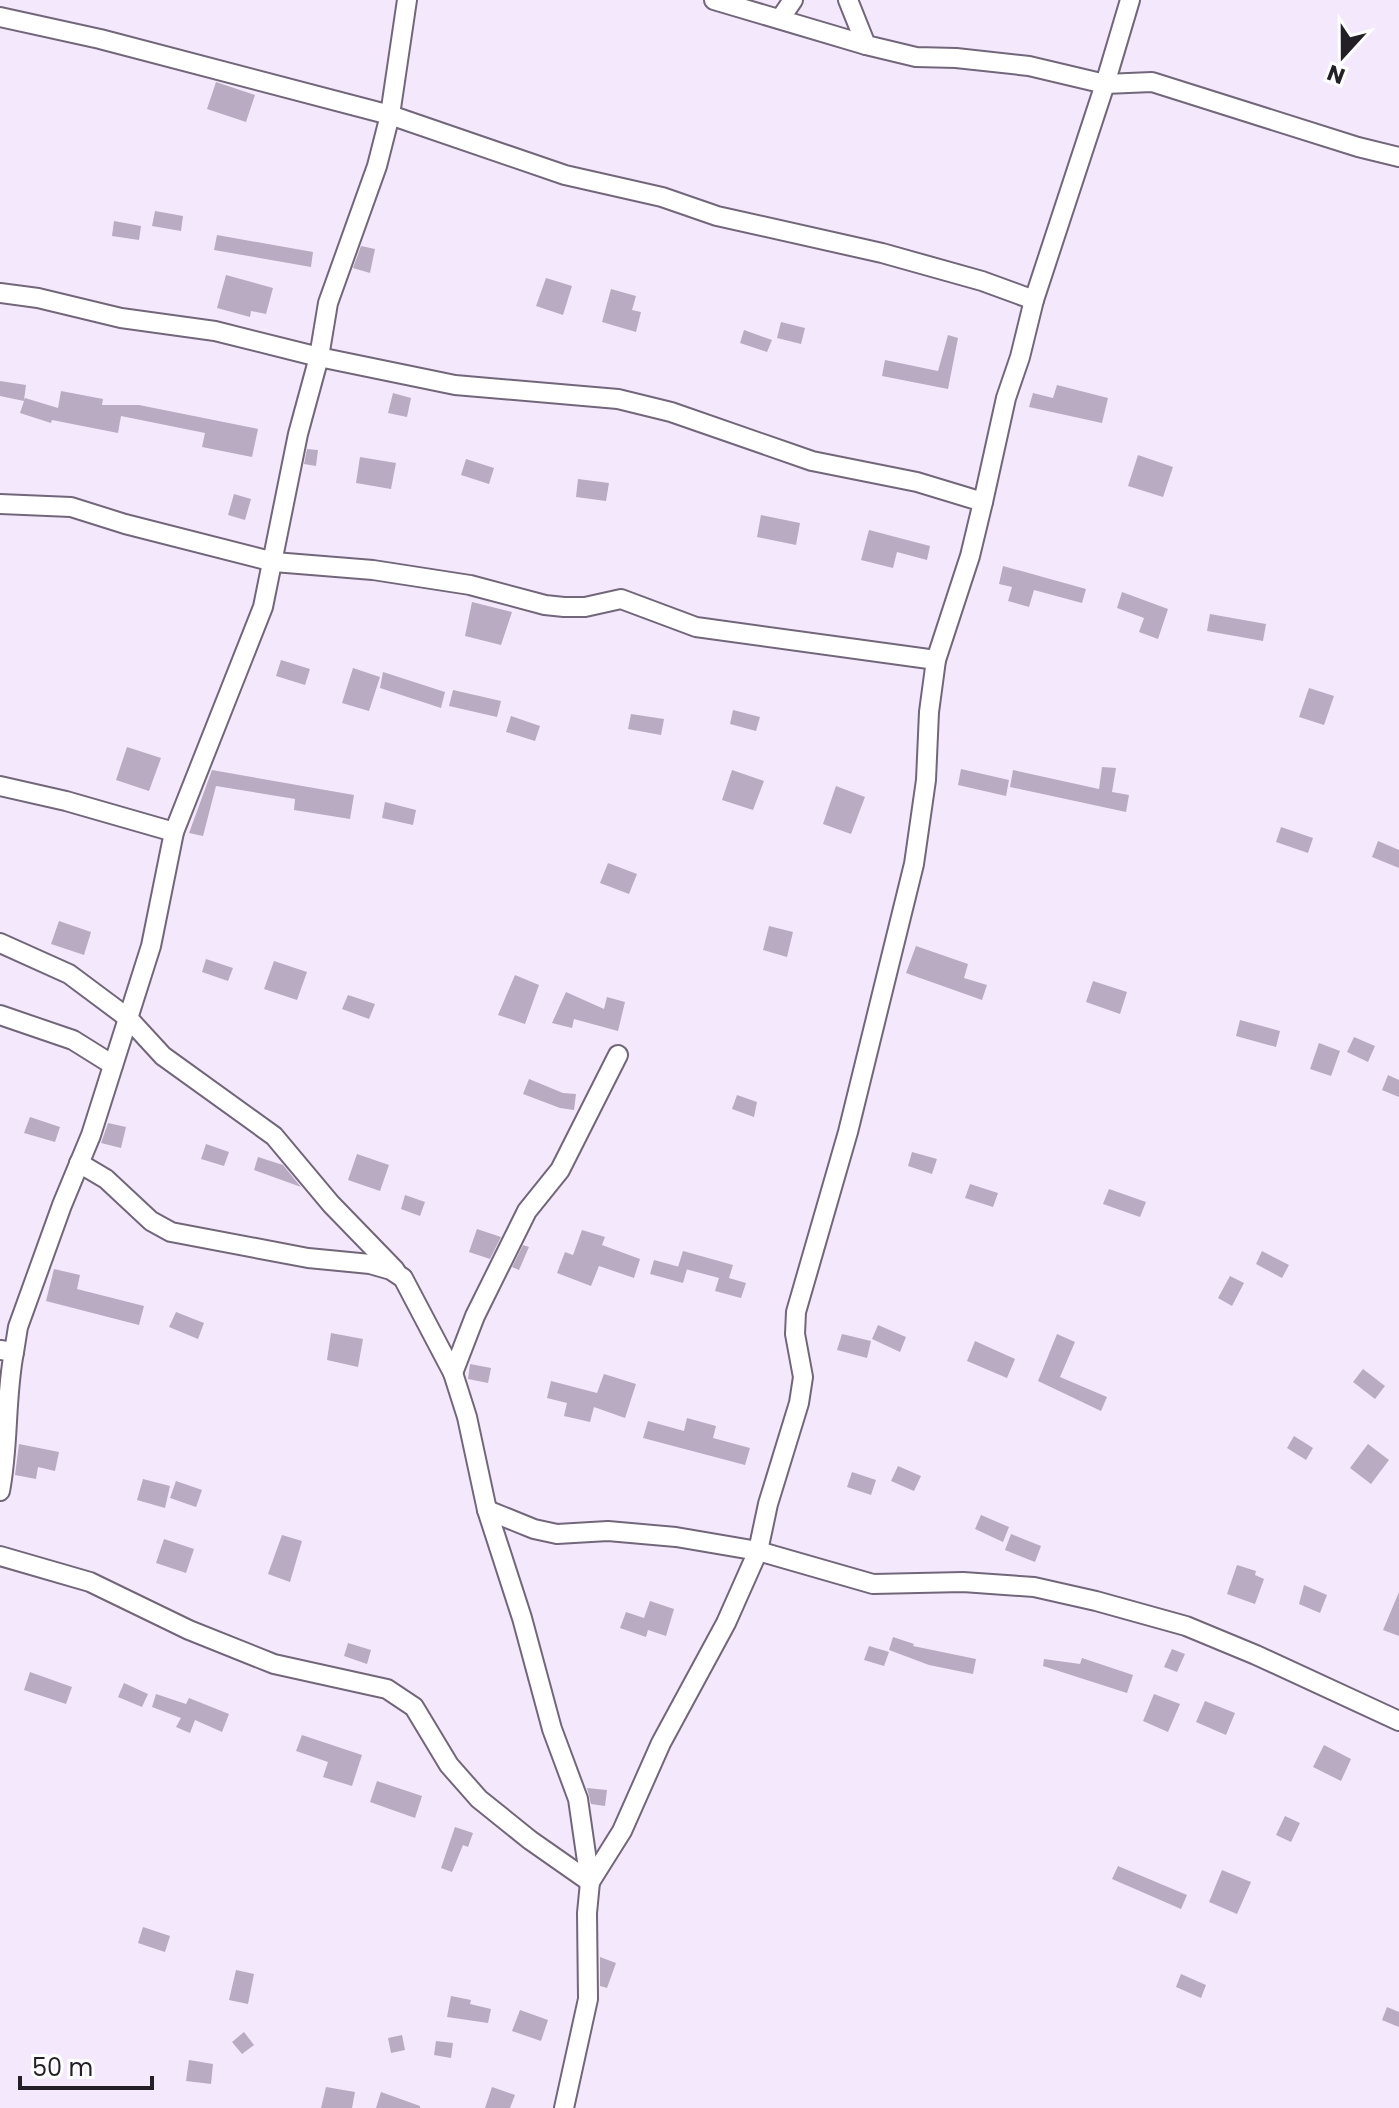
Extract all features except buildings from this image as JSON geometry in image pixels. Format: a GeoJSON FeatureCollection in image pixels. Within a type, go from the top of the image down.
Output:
{"type":"FeatureCollection","features":[{"type":"Feature","properties":{"kind":"street"},"geometry":{"type":"LineString","coordinates":[[0,1491],[6,1461],[10,1372],[7,1351],[91,1135],[151,946],[174,832],[232,693],[263,607],[298,434],[319,357],[328,303],[377,166],[390,115],[407,0]]}},
{"type":"Feature","properties":{"kind":"street"},"geometry":{"type":"LineString","coordinates":[[714,0],[916,57],[1029,66],[1105,84],[1152,82],[1399,157]]}},
{"type":"Feature","properties":{"kind":"street"},"geometry":{"type":"LineString","coordinates":[[780,19],[793,0]]}},
{"type":"Feature","properties":{"kind":"street"},"geometry":{"type":"LineString","coordinates":[[848,0],[866,45]]}},
{"type":"Feature","properties":{"kind":"street"},"geometry":{"type":"LineString","coordinates":[[590,1882],[622,1831],[661,1743],[726,1623],[758,1551],[768,1504],[801,1390],[803,1377],[795,1334],[796,1312],[848,1132],[914,864],[926,780],[929,712],[936,660],[970,556],[1006,398],[1024,345],[1034,300],[1130,0]]}},
{"type":"Feature","properties":{"kind":"street"},"geometry":{"type":"LineString","coordinates":[[0,17],[100,39],[390,115],[565,175],[662,197],[717,216],[882,253],[982,281],[1034,300]]}},
{"type":"Feature","properties":{"kind":"street"},"geometry":{"type":"LineString","coordinates":[[0,293],[38,298],[121,318],[215,331],[319,357],[455,385],[618,399],[671,412],[812,461],[917,482],[983,502]]}},
{"type":"Feature","properties":{"kind":"street"},"geometry":{"type":"LineString","coordinates":[[0,504],[71,507],[274,562],[373,570],[456,583],[564,607],[585,607],[621,599],[696,627],[936,660]]}},
{"type":"Feature","properties":{"kind":"street"},"geometry":{"type":"LineString","coordinates":[[0,786],[174,832]]}},
{"type":"Feature","properties":{"kind":"street"},"geometry":{"type":"LineString","coordinates":[[0,943],[69,974],[128,1018],[163,1056],[274,1136],[331,1204],[403,1278],[453,1373],[467,1417],[487,1510],[522,1618],[552,1729],[578,1799],[590,1882],[587,1913],[588,1999],[564,2108]]}},
{"type":"Feature","properties":{"kind":"street"},"geometry":{"type":"LineString","coordinates":[[0,1015],[73,1040],[113,1065]]}},
{"type":"Feature","properties":{"kind":"street"},"geometry":{"type":"LineString","coordinates":[[453,1373],[475,1316],[527,1211],[560,1170],[618,1055]]}},
{"type":"Feature","properties":{"kind":"street"},"geometry":{"type":"LineString","coordinates":[[79,1163],[106,1179],[151,1221],[171,1232],[308,1258],[370,1264],[391,1270],[403,1278]]}},
{"type":"Feature","properties":{"kind":"street"},"geometry":{"type":"LineString","coordinates":[[487,1510],[534,1529],[557,1534],[608,1531],[758,1551],[873,1584],[977,1583],[1034,1587],[1096,1601],[1186,1626],[1399,1721]]}},
{"type":"Feature","properties":{"kind":"street"},"geometry":{"type":"LineString","coordinates":[[0,1556],[90,1582],[189,1630],[274,1664],[387,1689],[414,1707],[449,1765],[479,1799],[590,1882]]}}]}
